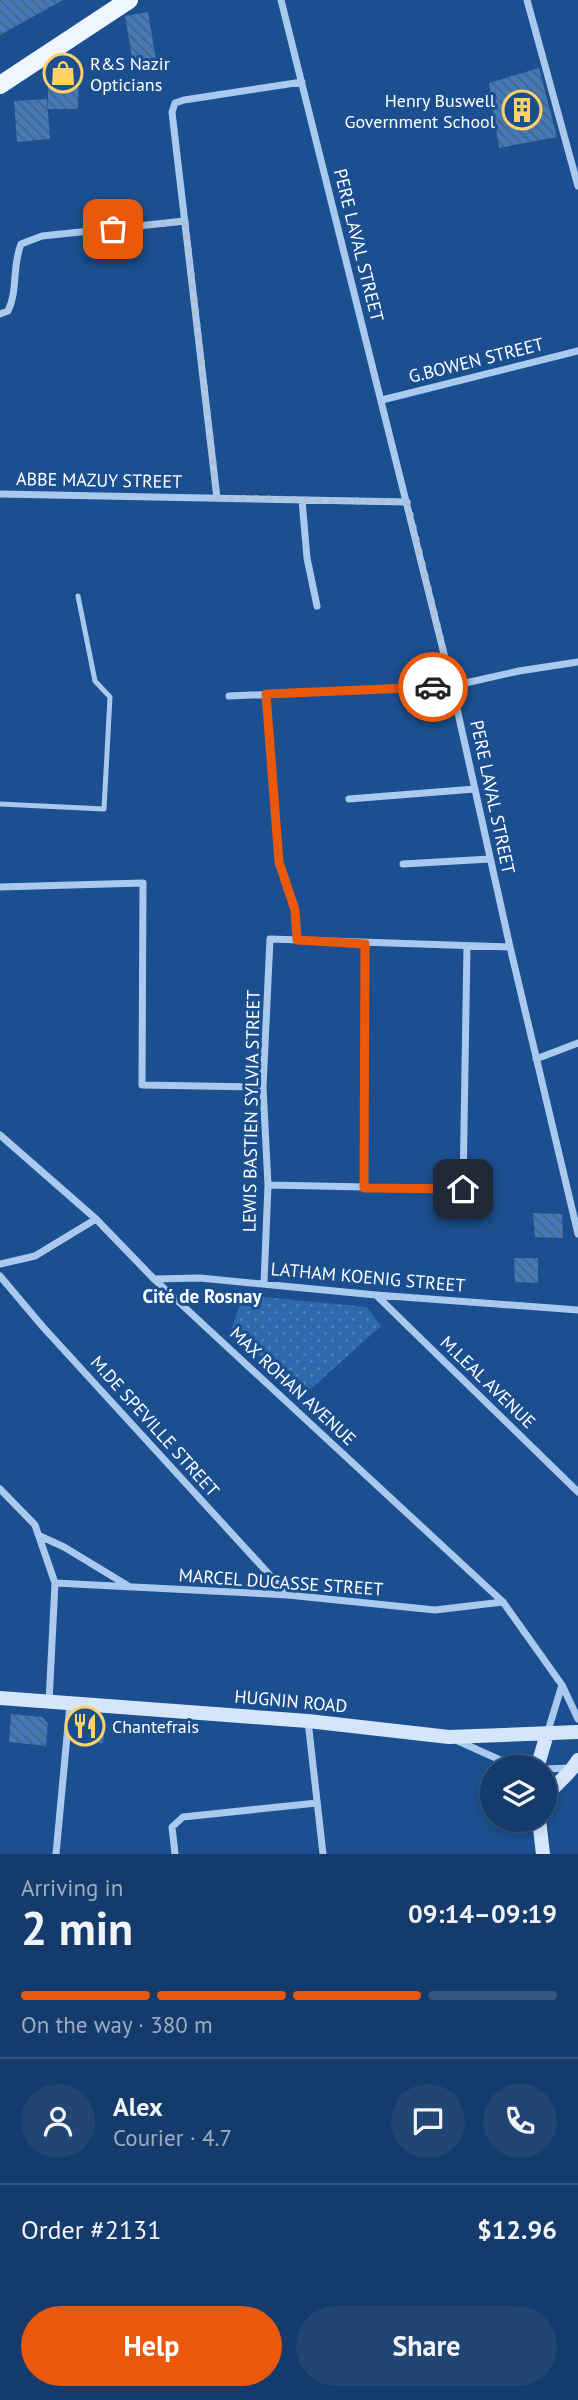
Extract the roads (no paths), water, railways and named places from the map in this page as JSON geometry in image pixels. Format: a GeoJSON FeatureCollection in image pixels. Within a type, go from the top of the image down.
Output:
{"type":"FeatureCollection","features":[{"type":"Feature","properties":{"kind":"main road"},"geometry":{"type":"LineString","coordinates":[[0,85],[129,0]]}},
{"type":"Feature","properties":{"kind":"main road","name":"HUGNIN ROAD"},"geometry":{"type":"LineString","coordinates":[[0,1698],[308,1721],[450,1737],[578,1732]]}},
{"type":"Feature","properties":{"kind":"main road"},"geometry":{"type":"LineString","coordinates":[[541,1755],[547,1734]]}},
{"type":"Feature","properties":{"kind":"main road"},"geometry":{"type":"LineString","coordinates":[[557,1782],[576,1765]]}},
{"type":"Feature","properties":{"kind":"main road"},"geometry":{"type":"LineString","coordinates":[[541,1832],[543,1854]]}},
{"type":"Feature","properties":{"kind":"street","name":"PERE LAVAL STREET"},"geometry":{"type":"LineString","coordinates":[[281,0],[452,686],[578,1234]]}},
{"type":"Feature","properties":{"kind":"street"},"geometry":{"type":"LineString","coordinates":[[527,0],[578,186]]}},
{"type":"Feature","properties":{"kind":"street"},"geometry":{"type":"LineString","coordinates":[[217,498],[172,112],[175,103],[184,100],[302,82]]}},
{"type":"Feature","properties":{"kind":"street"},"geometry":{"type":"LineString","coordinates":[[0,314],[8,312],[12,304],[16,257],[21,244],[41,236],[185,221]]}},
{"type":"Feature","properties":{"kind":"street","name":"G.BOWEN STREET"},"geometry":{"type":"LineString","coordinates":[[382,400],[578,351]]}},
{"type":"Feature","properties":{"kind":"street","name":"ABBE MAZUY STREET"},"geometry":{"type":"LineString","coordinates":[[0,494],[407,502]]}},
{"type":"Feature","properties":{"kind":"street"},"geometry":{"type":"LineString","coordinates":[[302,500],[307,558],[317,606]]}},
{"type":"Feature","properties":{"kind":"street"},"geometry":{"type":"LineString","coordinates":[[229,696],[452,686],[519,671],[578,662]]}},
{"type":"Feature","properties":{"kind":"street"},"geometry":{"type":"LineString","coordinates":[[266,694],[279,862],[295,910],[297,940],[510,947]]}},
{"type":"Feature","properties":{"kind":"street"},"geometry":{"type":"LineString","coordinates":[[349,799],[475,789]]}},
{"type":"Feature","properties":{"kind":"street"},"geometry":{"type":"LineString","coordinates":[[403,864],[490,859]]}},
{"type":"Feature","properties":{"kind":"street"},"geometry":{"type":"LineString","coordinates":[[0,887],[143,883],[142,1085],[263,1087]]}},
{"type":"Feature","properties":{"kind":"street","name":"LEWIS BASTIEN SYLVIA STREET"},"geometry":{"type":"LineString","coordinates":[[264,1283],[268,1185],[263,1087],[270,939],[297,940]]}},
{"type":"Feature","properties":{"kind":"street"},"geometry":{"type":"LineString","coordinates":[[364,1188],[365,944]]}},
{"type":"Feature","properties":{"kind":"street"},"geometry":{"type":"LineString","coordinates":[[268,1185],[463,1189],[467,946]]}},
{"type":"Feature","properties":{"kind":"street"},"geometry":{"type":"LineString","coordinates":[[536,1059],[578,1043]]}},
{"type":"Feature","properties":{"kind":"street","name":"MAX ROHAN AVENUE"},"geometry":{"type":"LineString","coordinates":[[0,1135],[96,1219],[154,1279],[503,1602],[562,1685],[578,1719]]}},
{"type":"Feature","properties":{"kind":"street"},"geometry":{"type":"LineString","coordinates":[[0,1264],[35,1256],[96,1219]]}},
{"type":"Feature","properties":{"kind":"street","name":"M.DE SPEVILLE STREET"},"geometry":{"type":"LineString","coordinates":[[0,1276],[43,1327],[288,1595]]}},
{"type":"Feature","properties":{"kind":"street","name":"LATHAM KOENIG STREET"},"geometry":{"type":"LineString","coordinates":[[154,1279],[200,1278],[376,1296],[578,1310]]}},
{"type":"Feature","properties":{"kind":"street","name":"M.LEAL AVENUE"},"geometry":{"type":"LineString","coordinates":[[376,1296],[578,1492]]}},
{"type":"Feature","properties":{"kind":"street"},"geometry":{"type":"LineString","coordinates":[[0,1489],[35,1525],[55,1583],[49,1703]]}},
{"type":"Feature","properties":{"kind":"street"},"geometry":{"type":"LineString","coordinates":[[40,1536],[64,1546],[130,1587]]}},
{"type":"Feature","properties":{"kind":"street","name":"MARCEL DUCASSE STREET"},"geometry":{"type":"LineString","coordinates":[[55,1583],[288,1595],[435,1610],[503,1602]]}},
{"type":"Feature","properties":{"kind":"street"},"geometry":{"type":"LineString","coordinates":[[547,1734],[562,1685]]}},
{"type":"Feature","properties":{"kind":"street"},"geometry":{"type":"LineString","coordinates":[[56,1854],[70,1704]]}},
{"type":"Feature","properties":{"kind":"street"},"geometry":{"type":"LineString","coordinates":[[308,1721],[323,1854]]}},
{"type":"Feature","properties":{"kind":"street"},"geometry":{"type":"LineString","coordinates":[[450,1737],[489,1755]]}},
{"type":"Feature","properties":{"kind":"street"},"geometry":{"type":"LineString","coordinates":[[557,1767],[576,1765]]}},
{"type":"Feature","properties":{"kind":"street"},"geometry":{"type":"LineString","coordinates":[[175,1854],[172,1827],[183,1817],[317,1803]]}},
{"type":"Feature","properties":{"kind":"lane"},"geometry":{"type":"LineString","coordinates":[[0,804],[104,810],[110,697],[95,681],[78,596]]}},
{"type":"Feature","properties":{"kind":"place","name":"R&S Nazir Opticians"},"geometry":{"type":"Point","coordinates":[63,73]}},
{"type":"Feature","properties":{"kind":"place","name":"Henry Buswell Government School"},"geometry":{"type":"Point","coordinates":[522,110]}},
{"type":"Feature","properties":{"kind":"place","name":"Chantefrais"},"geometry":{"type":"Point","coordinates":[85,1726]}},
{"type":"Feature","properties":{"kind":"district","name":"Cité de Rosnay"},"geometry":{"type":"Point","coordinates":[202,1296]}}]}
